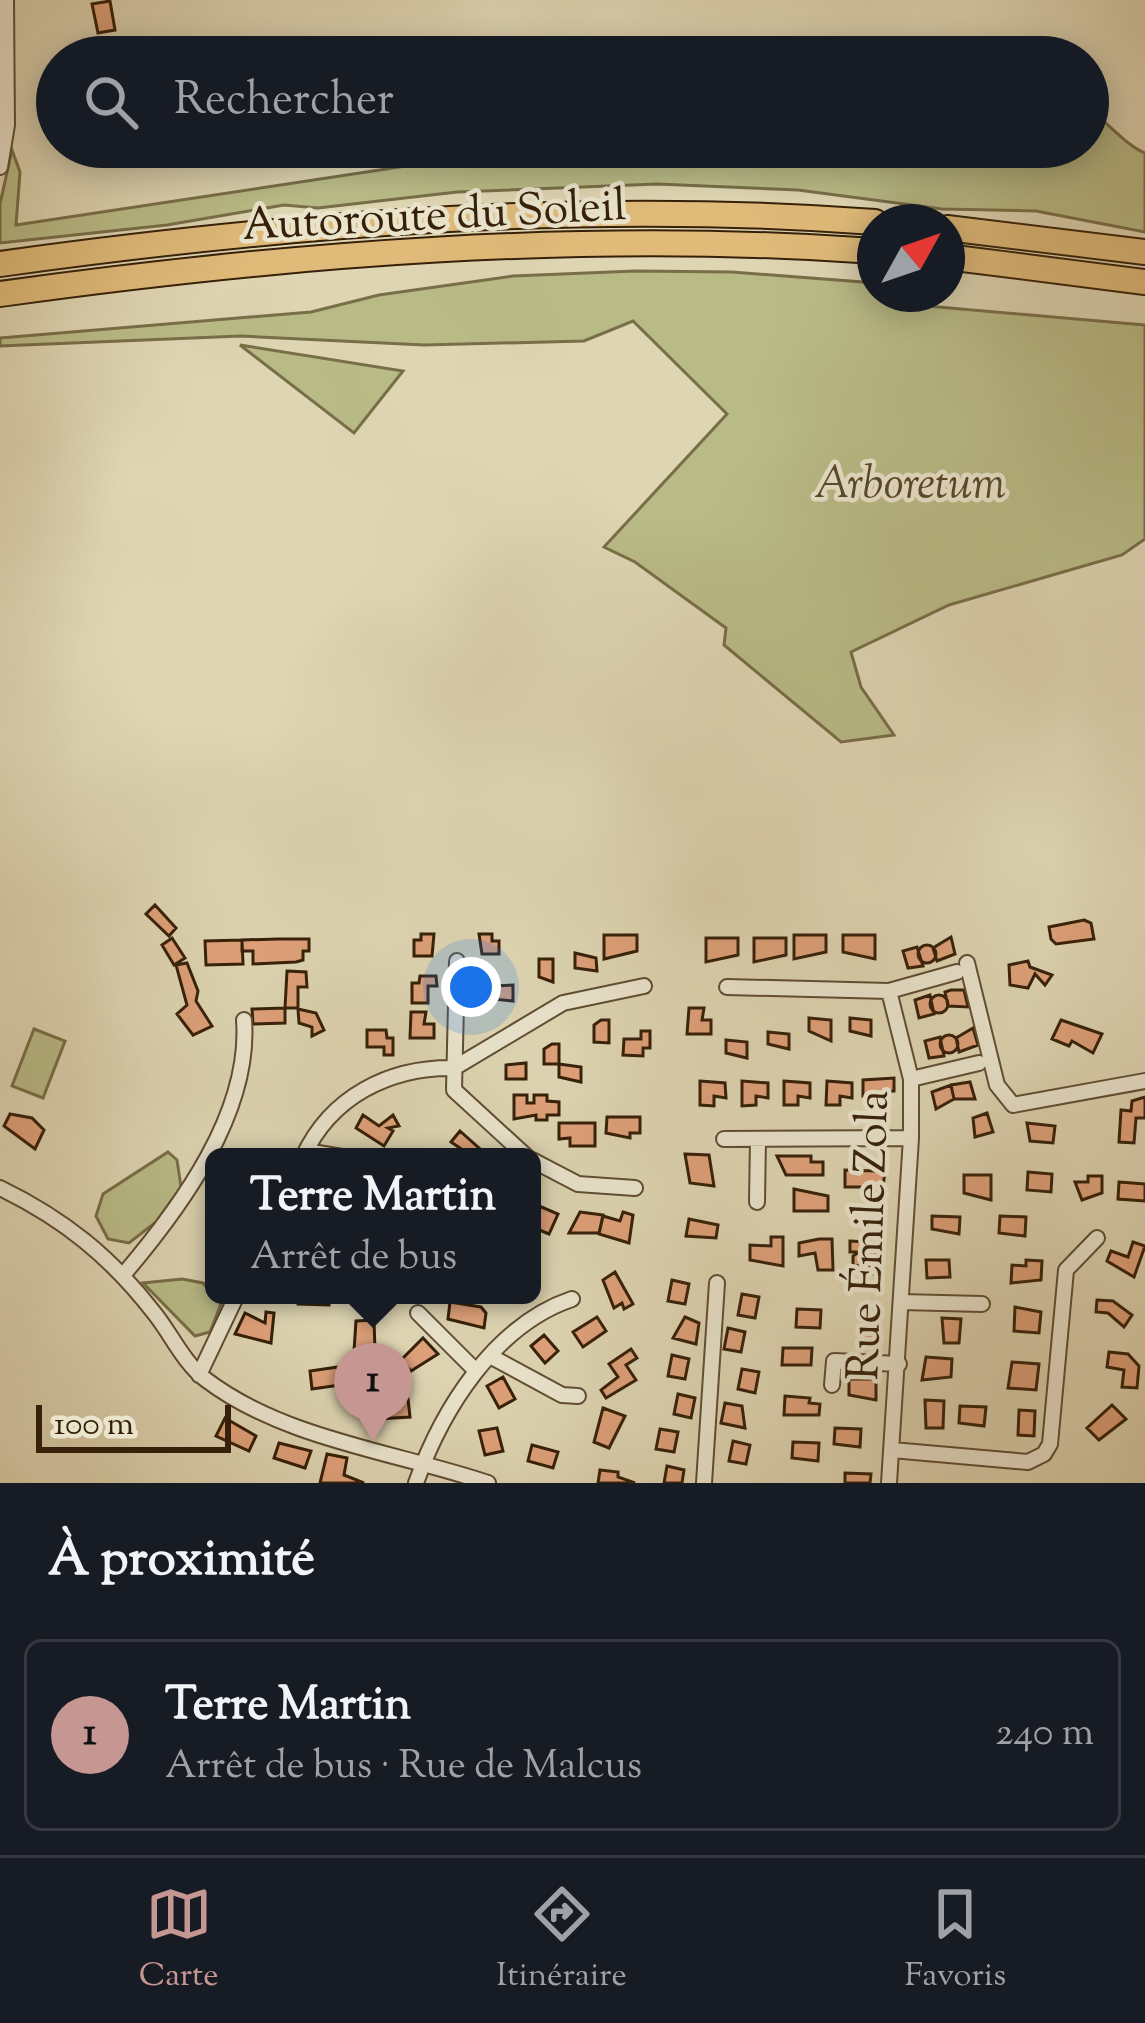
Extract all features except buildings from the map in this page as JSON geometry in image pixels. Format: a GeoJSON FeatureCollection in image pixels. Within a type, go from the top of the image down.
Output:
{"type":"FeatureCollection","features":[{"type":"Feature","properties":{"kind":"highway","name":"Autoroute du Soleil"},"geometry":{"type":"LineString","coordinates":[[0,264],[298,230],[484,218],[666,214],[857,221]]}},
{"type":"Feature","properties":{"kind":"highway"},"geometry":{"type":"LineString","coordinates":[[965,230],[1145,252]]}},
{"type":"Feature","properties":{"kind":"highway","name":"Autoroute du Soleil"},"geometry":{"type":"LineString","coordinates":[[0,293],[289,260],[490,247],[667,243],[857,250]]}},
{"type":"Feature","properties":{"kind":"highway"},"geometry":{"type":"LineString","coordinates":[[965,259],[1145,282]]}},
{"type":"Feature","properties":{"kind":"street"},"geometry":{"type":"LineString","coordinates":[[0,167],[7,124],[6,0]]}},
{"type":"Feature","properties":{"kind":"street"},"geometry":{"type":"LineString","coordinates":[[457,961],[454,1090],[467,1108],[516,1148]]}},
{"type":"Feature","properties":{"kind":"street"},"geometry":{"type":"LineString","coordinates":[[727,987],[889,991],[962,968],[997,1085],[1013,1106],[1145,1081]]}},
{"type":"Feature","properties":{"kind":"street"},"geometry":{"type":"LineString","coordinates":[[309,1148],[349,1098],[417,1067],[454,1069],[562,1003],[644,986]]}},
{"type":"Feature","properties":{"kind":"street","name":"Rue Émile Zola"},"geometry":{"type":"LineString","coordinates":[[889,991],[911,1079],[889,1483]]}},
{"type":"Feature","properties":{"kind":"street"},"geometry":{"type":"LineString","coordinates":[[209,1148],[246,1051],[244,1020]]}},
{"type":"Feature","properties":{"kind":"street"},"geometry":{"type":"LineString","coordinates":[[911,1079],[979,1064]]}},
{"type":"Feature","properties":{"kind":"street"},"geometry":{"type":"LineString","coordinates":[[724,1139],[911,1138]]}},
{"type":"Feature","properties":{"kind":"street"},"geometry":{"type":"LineString","coordinates":[[757,1202],[758,1139]]}},
{"type":"Feature","properties":{"kind":"street"},"geometry":{"type":"LineString","coordinates":[[124,1274],[159,1233],[205,1156]]}},
{"type":"Feature","properties":{"kind":"street"},"geometry":{"type":"LineString","coordinates":[[541,1165],[578,1184],[635,1188]]}},
{"type":"Feature","properties":{"kind":"street"},"geometry":{"type":"LineString","coordinates":[[0,1188],[94,1244],[124,1274],[197,1373],[230,1398],[292,1425],[488,1483]]}},
{"type":"Feature","properties":{"kind":"street"},"geometry":{"type":"LineString","coordinates":[[892,1450],[1028,1462],[1044,1454],[1050,1444],[1066,1270],[1097,1238]]}},
{"type":"Feature","properties":{"kind":"street"},"geometry":{"type":"LineString","coordinates":[[704,1483],[717,1282]]}},
{"type":"Feature","properties":{"kind":"street"},"geometry":{"type":"LineString","coordinates":[[416,1483],[476,1371],[548,1307],[572,1299]]}},
{"type":"Feature","properties":{"kind":"street"},"geometry":{"type":"LineString","coordinates":[[902,1302],[982,1304]]}},
{"type":"Feature","properties":{"kind":"street"},"geometry":{"type":"LineString","coordinates":[[197,1373],[232,1304]]}},
{"type":"Feature","properties":{"kind":"street"},"geometry":{"type":"LineString","coordinates":[[418,1313],[476,1371]]}},
{"type":"Feature","properties":{"kind":"street"},"geometry":{"type":"LineString","coordinates":[[490,1356],[562,1395],[578,1396]]}},
{"type":"Feature","properties":{"kind":"street"},"geometry":{"type":"LineString","coordinates":[[832,1385],[834,1361],[899,1364]]}},
{"type":"Feature","properties":{"kind":"green space"},"geometry":{"type":"Polygon","coordinates":[[[1109,126],[1145,153],[1145,232],[1036,211],[965,209],[965,204],[904,204],[798,190],[657,184],[457,192],[318,208],[284,205],[167,225],[0,243],[0,204],[12,150],[20,172],[16,225],[393,168],[1109,168],[1109,126]]]}},
{"type":"Feature","properties":{"kind":"green space","name":"Arboretum"},"geometry":{"type":"Polygon","coordinates":[[[732,272],[857,282],[857,312],[965,309],[1145,325],[1145,539],[1122,555],[949,605],[851,652],[861,687],[894,735],[841,742],[724,645],[726,628],[635,562],[604,547],[727,414],[633,321],[584,341],[424,345],[241,336],[0,346],[0,338],[311,312],[379,295],[513,276],[732,272]]]}},
{"type":"Feature","properties":{"kind":"green space"},"geometry":{"type":"Polygon","coordinates":[[[240,345],[403,371],[354,433],[240,345]]]}},
{"type":"Feature","properties":{"kind":"green space"},"geometry":{"type":"Polygon","coordinates":[[[34,1029],[65,1041],[43,1098],[12,1086],[34,1029]]]}},
{"type":"Feature","properties":{"kind":"green space"},"geometry":{"type":"Polygon","coordinates":[[[168,1152],[177,1160],[181,1187],[156,1222],[129,1243],[108,1239],[96,1216],[103,1194],[168,1152]]]}},
{"type":"Feature","properties":{"kind":"green space"},"geometry":{"type":"Polygon","coordinates":[[[182,1279],[203,1283],[205,1304],[221,1304],[210,1332],[195,1336],[143,1283],[182,1279]]]}},
{"type":"Feature","properties":{"kind":"place","name":"Terre Martin"},"geometry":{"type":"Point","coordinates":[373,1442]}}]}
